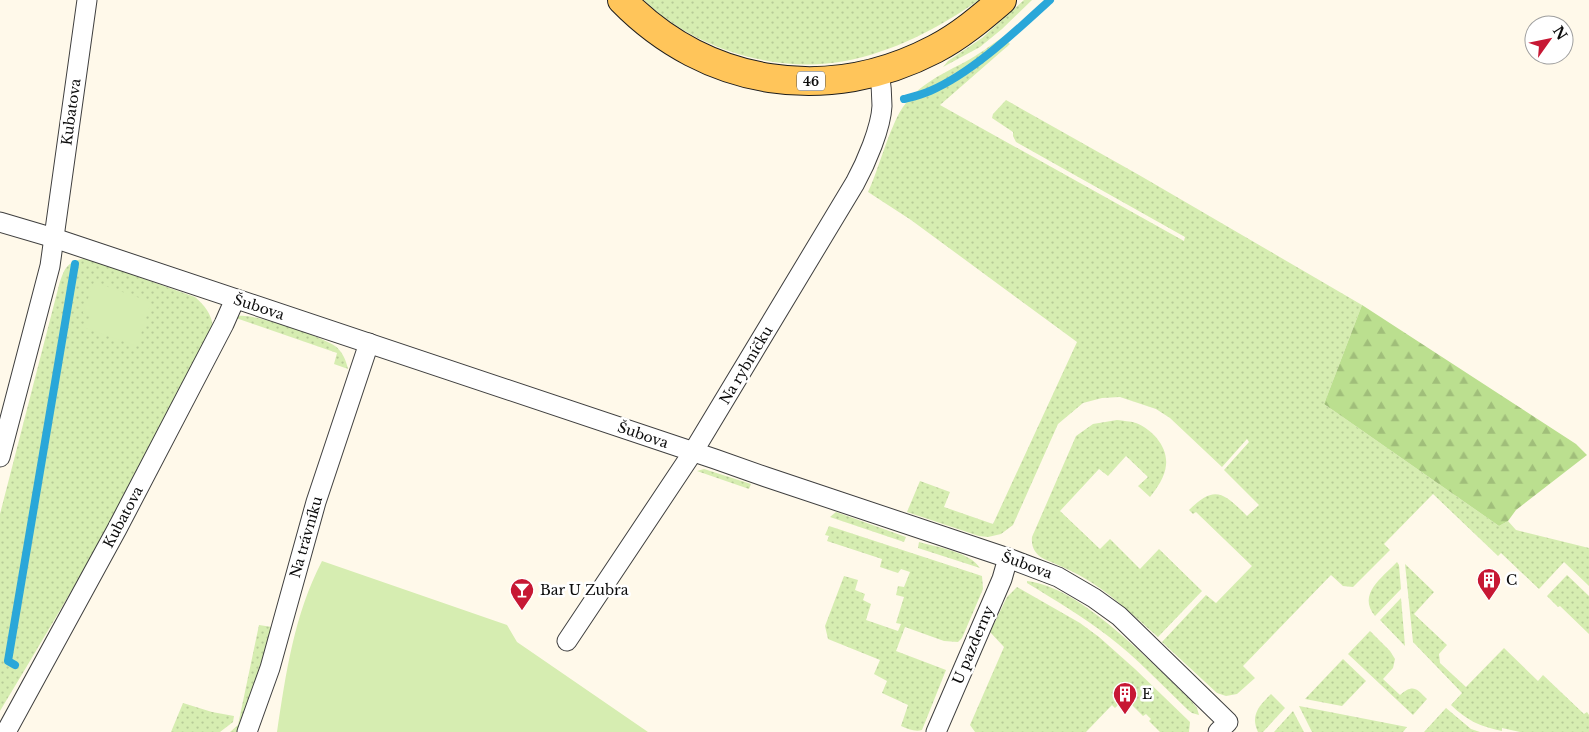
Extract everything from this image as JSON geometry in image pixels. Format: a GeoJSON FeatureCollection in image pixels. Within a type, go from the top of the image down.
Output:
{"type":"FeatureCollection","features":[{"type":"Feature","properties":{"kind":"main road","name":"46"},"geometry":{"type":"LineString","coordinates":[[622,0],[665,38],[698,57],[736,71],[771,79],[797,81],[838,79],[879,72],[916,58],[945,44],[983,17],[1002,0]]}},
{"type":"Feature","properties":{"kind":"street","name":"Kubatova"},"geometry":{"type":"LineString","coordinates":[[0,457],[50,266],[87,0]]}},
{"type":"Feature","properties":{"kind":"street","name":"Na rybníčku"},"geometry":{"type":"LineString","coordinates":[[567,641],[693,452],[864,166],[882,108],[879,72]]}},
{"type":"Feature","properties":{"kind":"street","name":"Šubova"},"geometry":{"type":"LineString","coordinates":[[0,222],[54,238],[369,343],[1058,576],[1119,616],[1228,722],[1218,732]]}},
{"type":"Feature","properties":{"kind":"street","name":"Kubatova"},"geometry":{"type":"LineString","coordinates":[[6,732],[117,529],[224,324],[235,299]]}},
{"type":"Feature","properties":{"kind":"street","name":"Na trávníku"},"geometry":{"type":"LineString","coordinates":[[247,732],[270,668],[316,502],[369,343]]}},
{"type":"Feature","properties":{"kind":"street","name":"U pazderny"},"geometry":{"type":"LineString","coordinates":[[936,732],[1002,578],[1008,558]]}},
{"type":"Feature","properties":{"kind":"green space"},"geometry":{"type":"Polygon","coordinates":[[[644,0],[979,0],[932,29],[881,52],[845,61],[819,64],[792,64],[737,54],[711,44],[687,32],[664,17],[644,0]]]}},
{"type":"Feature","properties":{"kind":"green space"},"geometry":{"type":"Polygon","coordinates":[[[1024,0],[1032,0],[1002,29],[980,47],[943,67],[948,61],[982,38],[1024,0]]]}},
{"type":"Feature","properties":{"kind":"green space"},"geometry":{"type":"Polygon","coordinates":[[[1003,37],[1010,44],[940,105],[1184,241],[1185,237],[1016,142],[1013,132],[992,118],[993,114],[1006,100],[1362,305],[1324,404],[1499,526],[1508,521],[1516,530],[1589,548],[1589,586],[1564,562],[1539,589],[1501,553],[1498,556],[1433,494],[1384,544],[1390,550],[1353,587],[1343,586],[1331,575],[1243,666],[1255,678],[1237,694],[1226,696],[1217,693],[1162,642],[1206,595],[1216,603],[1252,566],[1196,512],[1193,514],[1189,510],[1198,502],[1213,494],[1225,497],[1247,516],[1259,505],[1224,470],[1249,442],[1247,439],[1222,467],[1170,418],[1156,409],[1120,397],[1102,398],[1083,403],[1058,424],[1013,525],[1001,534],[988,537],[979,536],[907,512],[920,481],[950,492],[944,507],[993,524],[1077,342],[911,220],[868,192],[894,124],[907,102],[923,86],[970,59],[1003,37]]]}},
{"type":"Feature","properties":{"kind":"green space"},"geometry":{"type":"Polygon","coordinates":[[[85,258],[195,297],[207,310],[213,327],[138,474],[0,711],[0,514],[59,285],[67,267],[85,258]]]}},
{"type":"Feature","properties":{"kind":"green space"},"geometry":{"type":"Polygon","coordinates":[[[94,282],[151,302],[137,346],[85,328],[90,316],[83,313],[94,282]]]}},
{"type":"Feature","properties":{"kind":"green space"},"geometry":{"type":"Polygon","coordinates":[[[1362,305],[1576,444],[1587,455],[1516,510],[1508,521],[1499,526],[1324,404],[1362,305]]]}},
{"type":"Feature","properties":{"kind":"green space"},"geometry":{"type":"Polygon","coordinates":[[[239,316],[272,322],[328,342],[340,350],[348,369],[334,364],[337,353],[236,318],[239,316]]]}},
{"type":"Feature","properties":{"kind":"green space"},"geometry":{"type":"Polygon","coordinates":[[[1117,420],[1134,422],[1142,426],[1162,446],[1165,452],[1166,465],[1158,486],[1150,497],[1138,486],[1148,477],[1126,456],[1108,476],[1099,469],[1060,511],[1100,549],[1110,539],[1140,569],[1159,549],[1202,591],[1158,637],[1100,588],[1079,575],[1041,557],[1034,550],[1032,544],[1032,537],[1076,436],[1093,424],[1117,420]]]}},
{"type":"Feature","properties":{"kind":"green space"},"geometry":{"type":"Polygon","coordinates":[[[704,469],[751,484],[749,489],[697,471],[704,469]]]}},
{"type":"Feature","properties":{"kind":"green space"},"geometry":{"type":"Polygon","coordinates":[[[836,512],[906,537],[904,542],[830,517],[836,512]]]}},
{"type":"Feature","properties":{"kind":"green space"},"geometry":{"type":"Polygon","coordinates":[[[829,526],[982,576],[983,589],[962,638],[958,642],[944,641],[905,627],[896,651],[946,670],[922,730],[919,731],[901,726],[908,705],[882,693],[887,681],[874,674],[880,660],[828,639],[825,626],[844,576],[858,580],[855,590],[865,594],[863,600],[871,604],[866,620],[898,631],[901,624],[896,623],[904,597],[896,595],[898,586],[904,587],[910,572],[901,569],[898,573],[880,567],[882,559],[827,541],[829,536],[825,535],[829,526]]]}},
{"type":"Feature","properties":{"kind":"green space"},"geometry":{"type":"Polygon","coordinates":[[[919,542],[961,554],[975,562],[980,568],[918,548],[919,542]]]}},
{"type":"Feature","properties":{"kind":"green space"},"geometry":{"type":"Polygon","coordinates":[[[322,561],[507,625],[517,642],[648,732],[277,732],[292,645],[304,602],[322,561]]]}},
{"type":"Feature","properties":{"kind":"green space"},"geometry":{"type":"Polygon","coordinates":[[[1397,562],[1399,565],[1401,589],[1375,616],[1370,608],[1370,593],[1379,580],[1397,562]]]}},
{"type":"Feature","properties":{"kind":"green space"},"geometry":{"type":"Polygon","coordinates":[[[1405,564],[1434,592],[1414,614],[1447,645],[1439,654],[1440,663],[1466,687],[1504,648],[1538,681],[1543,675],[1584,714],[1587,712],[1589,715],[1589,732],[1520,732],[1502,728],[1502,731],[1474,722],[1462,715],[1451,705],[1462,693],[1413,642],[1405,564]]]}},
{"type":"Feature","properties":{"kind":"green space"},"geometry":{"type":"Polygon","coordinates":[[[1567,575],[1589,596],[1589,634],[1547,596],[1567,575]]]}},
{"type":"Feature","properties":{"kind":"green space"},"geometry":{"type":"Polygon","coordinates":[[[1027,581],[1048,586],[1069,597],[1113,628],[1189,698],[1197,708],[1199,715],[1188,710],[1119,644],[1078,615],[1027,583],[1027,581]]]}},
{"type":"Feature","properties":{"kind":"green space"},"geometry":{"type":"Polygon","coordinates":[[[1017,587],[1080,623],[1099,637],[1190,722],[1189,732],[1160,732],[1149,721],[1151,719],[1146,714],[1143,716],[1125,698],[1115,708],[1112,705],[1086,732],[975,732],[970,725],[1004,647],[990,632],[1007,597],[1017,587]]]}},
{"type":"Feature","properties":{"kind":"green space"},"geometry":{"type":"Polygon","coordinates":[[[1401,598],[1405,646],[1380,620],[1401,598]]]}},
{"type":"Feature","properties":{"kind":"green space"},"geometry":{"type":"Polygon","coordinates":[[[259,625],[272,627],[240,732],[230,732],[238,725],[259,625]]]}},
{"type":"Feature","properties":{"kind":"green space"},"geometry":{"type":"Polygon","coordinates":[[[1370,631],[1390,651],[1395,659],[1393,668],[1383,679],[1400,695],[1408,689],[1414,689],[1427,699],[1413,715],[1348,654],[1370,631]]]}},
{"type":"Feature","properties":{"kind":"green space"},"geometry":{"type":"Polygon","coordinates":[[[1343,659],[1366,681],[1342,706],[1305,699],[1343,659]]]}},
{"type":"Feature","properties":{"kind":"green space"},"geometry":{"type":"Polygon","coordinates":[[[1271,694],[1285,708],[1263,732],[1258,732],[1255,716],[1271,694]]]}},
{"type":"Feature","properties":{"kind":"green space"},"geometry":{"type":"Polygon","coordinates":[[[183,703],[212,712],[234,716],[233,722],[220,732],[171,732],[183,703]]]}},
{"type":"Feature","properties":{"kind":"green space"},"geometry":{"type":"Polygon","coordinates":[[[1299,706],[1407,727],[1403,732],[1312,732],[1299,706]]]}},
{"type":"Feature","properties":{"kind":"green space"},"geometry":{"type":"Polygon","coordinates":[[[1446,708],[1471,729],[1480,732],[1424,732],[1446,708]]]}},
{"type":"Feature","properties":{"kind":"green space"},"geometry":{"type":"Polygon","coordinates":[[[1293,711],[1304,732],[1274,732],[1293,711]]]}},
{"type":"Feature","properties":{"kind":"waterway"},"geometry":{"type":"LineString","coordinates":[[904,99],[930,91],[962,74],[1023,25],[1050,0]]}},
{"type":"Feature","properties":{"kind":"waterway"},"geometry":{"type":"LineString","coordinates":[[15,665],[8,661],[75,264]]}},
{"type":"Feature","properties":{"kind":"place","name":"C"},"geometry":{"type":"Point","coordinates":[1489,601]}},
{"type":"Feature","properties":{"kind":"place","name":"Bar U Zubra"},"geometry":{"type":"Point","coordinates":[522,611]}},
{"type":"Feature","properties":{"kind":"place","name":"E"},"geometry":{"type":"Point","coordinates":[1125,715]}}]}
